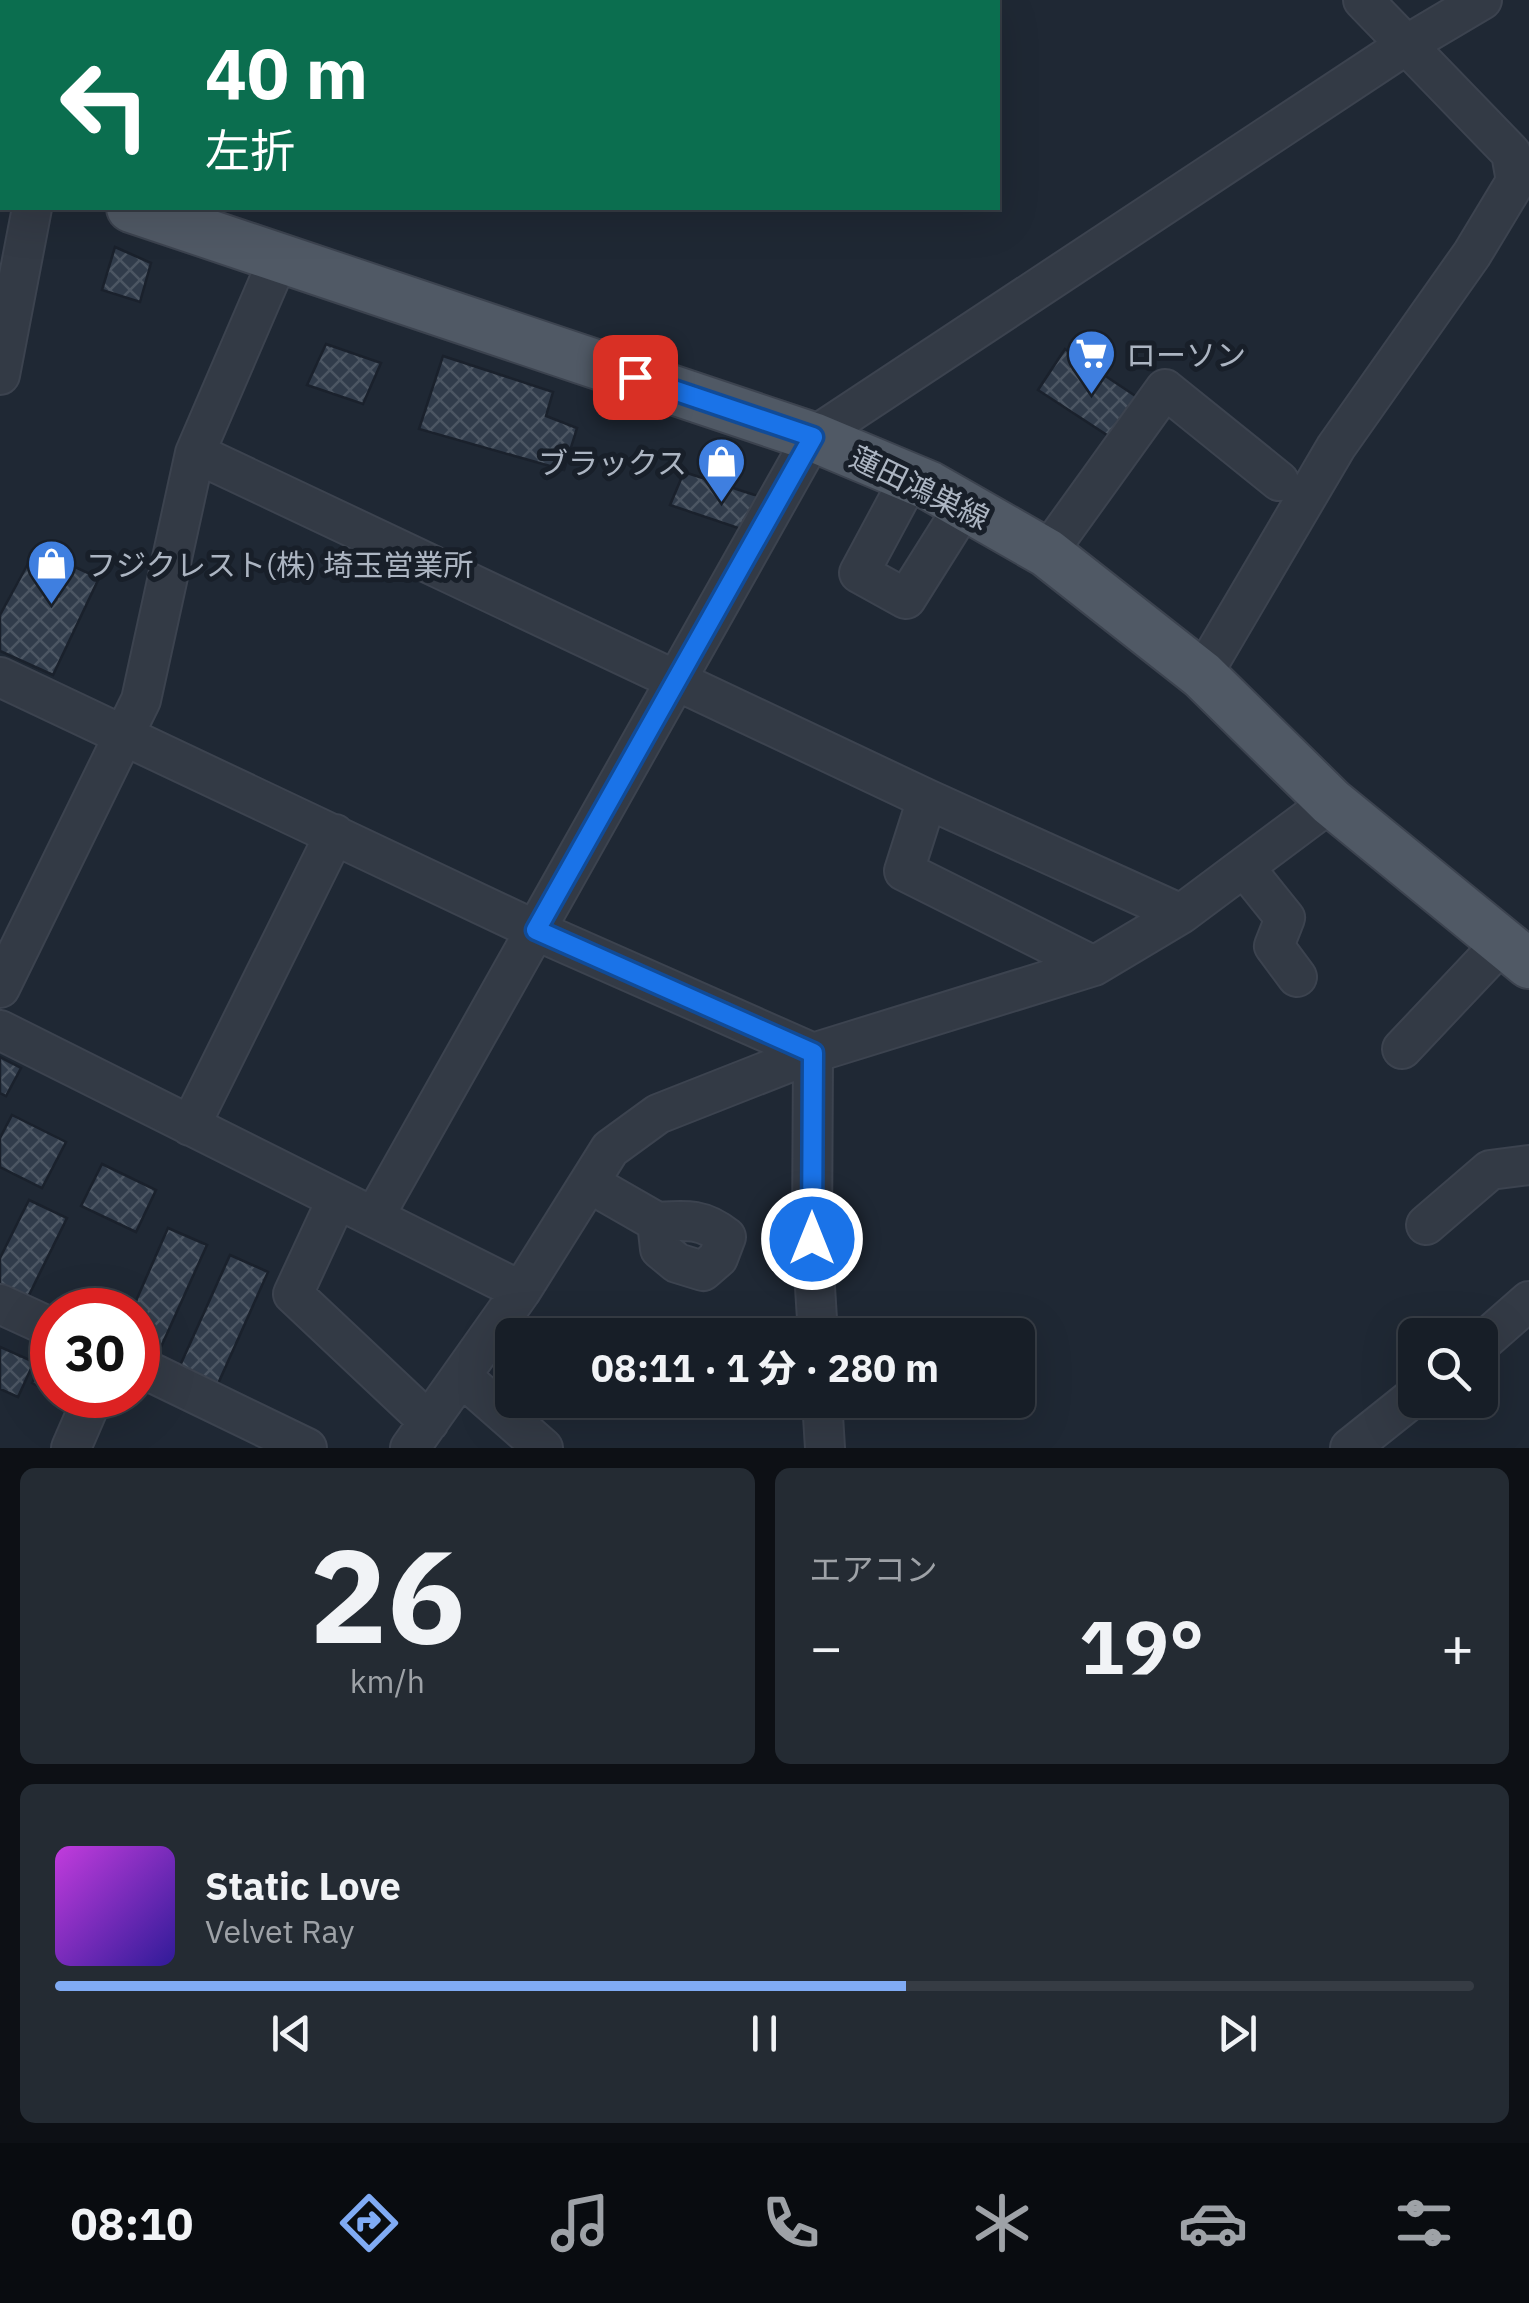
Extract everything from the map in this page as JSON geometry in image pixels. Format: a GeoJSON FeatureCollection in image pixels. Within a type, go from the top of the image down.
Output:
{"type":"FeatureCollection","features":[{"type":"Feature","properties":{"kind":"main road","name":"蓮田鴻巣線"},"geometry":{"type":"LineString","coordinates":[[138,210],[813,437],[965,505],[1047,553],[1202,675],[1331,802],[1516,953]]}},
{"type":"Feature","properties":{"kind":"street"},"geometry":{"type":"LineString","coordinates":[[1202,675],[1336,447],[1472,254],[1516,181],[1510,153],[1362,0]]}},
{"type":"Feature","properties":{"kind":"street"},"geometry":{"type":"LineString","coordinates":[[374,1218],[813,437],[1406,46],[1482,0]]}},
{"type":"Feature","properties":{"kind":"street"},"geometry":{"type":"LineString","coordinates":[[0,375],[32,210]]}},
{"type":"Feature","properties":{"kind":"street"},"geometry":{"type":"LineString","coordinates":[[0,988],[126,738],[141,700],[194,453],[278,258]]}},
{"type":"Feature","properties":{"kind":"street"},"geometry":{"type":"LineString","coordinates":[[1047,553],[1165,389],[1279,481]]}},
{"type":"Feature","properties":{"kind":"street"},"geometry":{"type":"LineString","coordinates":[[194,453],[927,799],[1181,914]]}},
{"type":"Feature","properties":{"kind":"street"},"geometry":{"type":"LineString","coordinates":[[910,478],[859,573],[906,599],[965,505]]}},
{"type":"Feature","properties":{"kind":"street"},"geometry":{"type":"LineString","coordinates":[[0,677],[536,930],[813,1053]]}},
{"type":"Feature","properties":{"kind":"street"},"geometry":{"type":"LineString","coordinates":[[927,799],[904,871],[1094,966]]}},
{"type":"Feature","properties":{"kind":"street"},"geometry":{"type":"LineString","coordinates":[[338,1199],[294,1294],[420,1435],[521,1291],[610,1149],[658,1114],[813,1053],[1094,966],[1181,914],[1331,802]]}},
{"type":"Feature","properties":{"kind":"street"},"geometry":{"type":"LineString","coordinates":[[190,1126],[335,834]]}},
{"type":"Feature","properties":{"kind":"street"},"geometry":{"type":"LineString","coordinates":[[1244,867],[1284,918],[1274,946],[1297,977]]}},
{"type":"Feature","properties":{"kind":"street"},"geometry":{"type":"LineString","coordinates":[[1402,1049],[1516,953]]}},
{"type":"Feature","properties":{"kind":"street"},"geometry":{"type":"LineString","coordinates":[[0,1030],[521,1291]]}},
{"type":"Feature","properties":{"kind":"street"},"geometry":{"type":"LineString","coordinates":[[813,1053],[812,1239],[817,1318]]}},
{"type":"Feature","properties":{"kind":"street"},"geometry":{"type":"LineString","coordinates":[[1426,1225],[1490,1170],[1529,1166]]}},
{"type":"Feature","properties":{"kind":"street"},"geometry":{"type":"LineString","coordinates":[[590,1183],[656,1222]]}},
{"type":"Feature","properties":{"kind":"street"},"geometry":{"type":"LineString","coordinates":[[1498,1328],[1529,1301]]}},
{"type":"Feature","properties":{"kind":"street"},"geometry":{"type":"LineString","coordinates":[[0,1304],[30,1318]]}},
{"type":"Feature","properties":{"kind":"street"},"geometry":{"type":"LineString","coordinates":[[461,1376],[543,1448]]}},
{"type":"Feature","properties":{"kind":"street"},"geometry":{"type":"LineString","coordinates":[[160,1377],[307,1448]]}},
{"type":"Feature","properties":{"kind":"street"},"geometry":{"type":"LineString","coordinates":[[1350,1448],[1398,1410]]}},
{"type":"Feature","properties":{"kind":"street"},"geometry":{"type":"LineString","coordinates":[[71,1448],[84,1418]]}},
{"type":"Feature","properties":{"kind":"street"},"geometry":{"type":"LineString","coordinates":[[823,1418],[825,1448]]}},
{"type":"Feature","properties":{"kind":"building"},"geometry":{"type":"Polygon","coordinates":[[[115,247],[151,263],[140,302],[102,290],[115,247]]]}},
{"type":"Feature","properties":{"kind":"building"},"geometry":{"type":"Polygon","coordinates":[[[326,344],[381,363],[363,404],[307,385],[326,344]]]}},
{"type":"Feature","properties":{"kind":"building"},"geometry":{"type":"Polygon","coordinates":[[[1065,349],[1137,397],[1110,437],[1038,390],[1065,349]]]}},
{"type":"Feature","properties":{"kind":"building"},"geometry":{"type":"Polygon","coordinates":[[[443,356],[553,392],[546,416],[577,428],[564,470],[419,429],[443,356]]]}},
{"type":"Feature","properties":{"kind":"building"},"geometry":{"type":"Polygon","coordinates":[[[684,472],[764,498],[747,531],[670,505],[684,472]]]}},
{"type":"Feature","properties":{"kind":"building"},"geometry":{"type":"Polygon","coordinates":[[[36,549],[99,578],[53,675],[0,651],[0,615],[36,549]]]}},
{"type":"Feature","properties":{"kind":"building"},"geometry":{"type":"Polygon","coordinates":[[[0,1057],[21,1068],[6,1096],[0,1093],[0,1057]]]}},
{"type":"Feature","properties":{"kind":"building"},"geometry":{"type":"Polygon","coordinates":[[[12,1115],[66,1142],[42,1188],[0,1167],[0,1138],[12,1115]]]}},
{"type":"Feature","properties":{"kind":"building"},"geometry":{"type":"Polygon","coordinates":[[[102,1164],[156,1190],[136,1232],[81,1206],[102,1164]]]}},
{"type":"Feature","properties":{"kind":"building"},"geometry":{"type":"Polygon","coordinates":[[[29,1200],[67,1218],[25,1303],[0,1291],[0,1258],[29,1200]]]}},
{"type":"Feature","properties":{"kind":"building"},"geometry":{"type":"Polygon","coordinates":[[[168,1228],[207,1245],[160,1349],[160,1288],[142,1288],[168,1228]]]}},
{"type":"Feature","properties":{"kind":"building"},"geometry":{"type":"Polygon","coordinates":[[[230,1255],[268,1272],[217,1386],[179,1368],[230,1255]]]}},
{"type":"Feature","properties":{"kind":"building"},"geometry":{"type":"Polygon","coordinates":[[[0,1347],[30,1360],[30,1371],[18,1397],[0,1389],[0,1347]]]}},
{"type":"Feature","properties":{"kind":"place","name":"ローソン"},"geometry":{"type":"Point","coordinates":[1091,396]}},
{"type":"Feature","properties":{"kind":"place","name":"ブラックス"},"geometry":{"type":"Point","coordinates":[722,504]}},
{"type":"Feature","properties":{"kind":"place","name":"フジクレスト(株) 埼玉営業所"},"geometry":{"type":"Point","coordinates":[51,606]}},
{"type":"Feature","properties":{"kind":"route"},"geometry":{"type":"LineString","coordinates":[[635,377],[813,437],[536,930],[813,1053],[812,1239]]}}]}
